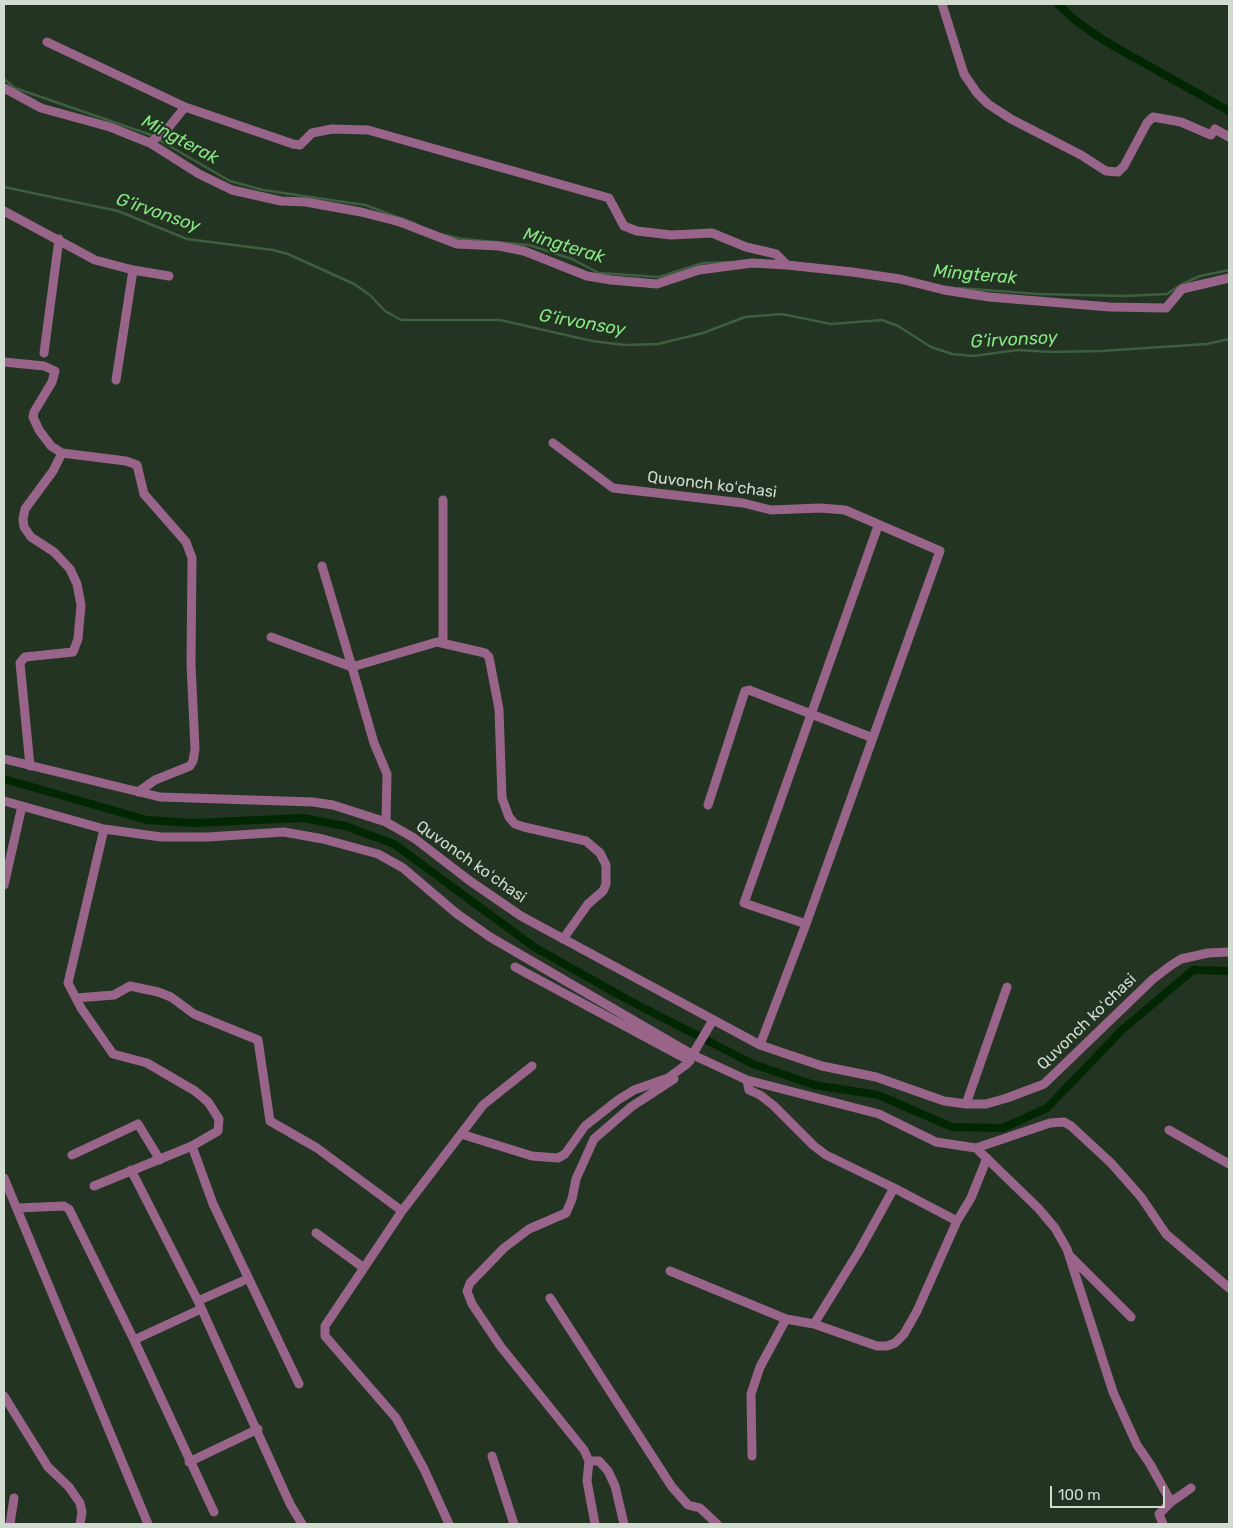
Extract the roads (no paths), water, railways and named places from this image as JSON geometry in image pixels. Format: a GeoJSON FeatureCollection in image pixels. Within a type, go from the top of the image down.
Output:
{"type":"FeatureCollection","features":[{"type":"Feature","properties":{"kind":"street"},"geometry":{"type":"LineString","coordinates":[[942,4],[964,74],[977,93],[988,104],[1010,119],[1082,155],[1106,171],[1118,172],[1124,166],[1147,123],[1153,117],[1181,122],[1211,135],[1215,129],[1229,137]]}},
{"type":"Feature","properties":{"kind":"street"},"geometry":{"type":"LineString","coordinates":[[47,42],[185,106],[294,144],[300,145],[312,133],[332,129],[355,129],[439,149],[609,198],[624,226],[637,231],[671,235],[712,233],[746,247],[776,254],[787,264]]}},
{"type":"Feature","properties":{"kind":"street"},"geometry":{"type":"LineString","coordinates":[[4,88],[41,108],[152,141],[199,174],[232,190],[281,201],[306,202],[361,212],[400,222],[457,244],[499,246],[524,251],[587,276],[657,284],[667,282],[685,273],[706,268],[752,263],[787,264],[900,279],[944,290],[989,297],[1110,307],[1166,308],[1182,290],[1229,278]]}},
{"type":"Feature","properties":{"kind":"street"},"geometry":{"type":"LineString","coordinates":[[152,141],[174,122],[185,106]]}},
{"type":"Feature","properties":{"kind":"street"},"geometry":{"type":"LineString","coordinates":[[4,211],[95,260],[133,270],[169,276]]}},
{"type":"Feature","properties":{"kind":"street"},"geometry":{"type":"LineString","coordinates":[[44,353],[59,239]]}},
{"type":"Feature","properties":{"kind":"street"},"geometry":{"type":"LineString","coordinates":[[116,380],[133,270]]}},
{"type":"Feature","properties":{"kind":"street"},"geometry":{"type":"LineString","coordinates":[[4,362],[44,366],[55,371],[34,417],[51,446],[62,453],[137,465],[144,494],[186,542],[192,558],[191,664],[195,749],[193,760],[190,766],[155,780],[138,792]]}},
{"type":"Feature","properties":{"kind":"street","name":"Quvonch koʻchasi"},"geometry":{"type":"LineString","coordinates":[[552,443],[613,488],[743,504],[771,510],[820,508],[845,510],[862,516],[878,526],[940,551],[806,924],[760,1046]]}},
{"type":"Feature","properties":{"kind":"street"},"geometry":{"type":"LineString","coordinates":[[30,766],[20,663],[25,657],[73,652],[78,639],[80,623],[81,605],[77,584],[70,569],[60,556],[30,536],[24,527],[23,519],[25,510],[53,471],[62,453]]}},
{"type":"Feature","properties":{"kind":"street"},"geometry":{"type":"LineString","coordinates":[[443,500],[443,642]]}},
{"type":"Feature","properties":{"kind":"street"},"geometry":{"type":"LineString","coordinates":[[806,924],[744,902],[878,526]]}},
{"type":"Feature","properties":{"kind":"street"},"geometry":{"type":"LineString","coordinates":[[322,566],[374,743],[387,774],[386,822]]}},
{"type":"Feature","properties":{"kind":"street"},"geometry":{"type":"LineString","coordinates":[[270,636],[352,667],[428,644],[443,642],[485,653],[489,657],[499,708],[502,798],[509,817],[515,824],[524,827],[586,841],[600,854],[606,865],[606,884],[603,891],[588,904],[563,939]]}},
{"type":"Feature","properties":{"kind":"street"},"geometry":{"type":"LineString","coordinates":[[708,805],[745,691],[749,690],[873,738]]}},
{"type":"Feature","properties":{"kind":"street","name":"Quvonch koʻchasi"},"geometry":{"type":"LineString","coordinates":[[4,759],[160,797],[312,802],[333,805],[386,822],[414,838],[470,881],[521,916],[760,1046],[822,1066],[876,1077],[944,1101],[986,1104],[1044,1084],[1153,979],[1170,966],[1190,957],[1229,952]]}},
{"type":"Feature","properties":{"kind":"street"},"geometry":{"type":"LineString","coordinates":[[4,801],[104,829],[162,837],[208,837],[284,832],[323,839],[378,854],[403,868],[456,914],[490,937],[690,1060]]}},
{"type":"Feature","properties":{"kind":"street"},"geometry":{"type":"LineString","coordinates":[[4,884],[22,806]]}},
{"type":"Feature","properties":{"kind":"street"},"geometry":{"type":"LineString","coordinates":[[94,1186],[192,1146],[218,1131],[219,1119],[208,1102],[196,1091],[147,1063],[113,1054],[68,983],[104,829]]}},
{"type":"Feature","properties":{"kind":"street"},"geometry":{"type":"LineString","coordinates":[[515,967],[690,1060],[747,1080],[880,1114],[936,1142],[976,1148],[1050,1123],[1064,1122],[1071,1126],[1111,1164],[1141,1197],[1166,1234],[1229,1288]]}},
{"type":"Feature","properties":{"kind":"street"},"geometry":{"type":"LineString","coordinates":[[76,998],[114,995],[130,986],[158,992],[172,997],[194,1014],[258,1040],[270,1122],[318,1148],[402,1211]]}},
{"type":"Feature","properties":{"kind":"street"},"geometry":{"type":"LineString","coordinates":[[966,1104],[1007,987]]}},
{"type":"Feature","properties":{"kind":"street"},"geometry":{"type":"LineString","coordinates":[[596,1524],[587,1481],[589,1461],[584,1450],[501,1347],[472,1304],[467,1291],[470,1282],[504,1248],[529,1229],[566,1213],[572,1199],[576,1179],[594,1139],[631,1107],[669,1084],[682,1073],[713,1020]]}},
{"type":"Feature","properties":{"kind":"street"},"geometry":{"type":"LineString","coordinates":[[461,1134],[532,1156],[558,1158],[565,1154],[585,1126],[618,1100],[634,1090],[668,1078],[690,1060]]}},
{"type":"Feature","properties":{"kind":"street"},"geometry":{"type":"LineString","coordinates":[[448,1524],[424,1469],[396,1418],[325,1336],[325,1326],[402,1211],[484,1105],[532,1066]]}},
{"type":"Feature","properties":{"kind":"street"},"geometry":{"type":"LineString","coordinates":[[747,1080],[749,1090],[773,1105],[814,1146],[826,1155],[957,1221]]}},
{"type":"Feature","properties":{"kind":"street"},"geometry":{"type":"LineString","coordinates":[[72,1155],[138,1124],[160,1160]]}},
{"type":"Feature","properties":{"kind":"street"},"geometry":{"type":"LineString","coordinates":[[1169,1130],[1229,1164]]}},
{"type":"Feature","properties":{"kind":"street"},"geometry":{"type":"LineString","coordinates":[[192,1146],[213,1204],[247,1279],[299,1384]]}},
{"type":"Feature","properties":{"kind":"street"},"geometry":{"type":"LineString","coordinates":[[976,1148],[1055,1228],[1069,1255],[1113,1392],[1137,1445],[1155,1472],[1171,1502]]}},
{"type":"Feature","properties":{"kind":"street"},"geometry":{"type":"LineString","coordinates":[[670,1271],[786,1319],[814,1324],[877,1346],[888,1346],[895,1343],[904,1334],[917,1311],[957,1221],[971,1198],[987,1158]]}},
{"type":"Feature","properties":{"kind":"street"},"geometry":{"type":"LineString","coordinates":[[131,1170],[199,1305],[258,1429],[290,1504],[302,1524]]}},
{"type":"Feature","properties":{"kind":"street"},"geometry":{"type":"LineString","coordinates":[[4,1178],[148,1524]]}},
{"type":"Feature","properties":{"kind":"street"},"geometry":{"type":"LineString","coordinates":[[814,1324],[851,1266],[894,1188]]}},
{"type":"Feature","properties":{"kind":"street"},"geometry":{"type":"LineString","coordinates":[[18,1208],[64,1206],[69,1209],[134,1340],[189,1462],[214,1512]]}},
{"type":"Feature","properties":{"kind":"street"},"geometry":{"type":"LineString","coordinates":[[316,1233],[364,1268]]}},
{"type":"Feature","properties":{"kind":"street"},"geometry":{"type":"LineString","coordinates":[[1069,1255],[1131,1317]]}},
{"type":"Feature","properties":{"kind":"street"},"geometry":{"type":"LineString","coordinates":[[134,1340],[247,1279]]}},
{"type":"Feature","properties":{"kind":"street"},"geometry":{"type":"LineString","coordinates":[[550,1298],[672,1487],[688,1505],[700,1508],[717,1524]]}},
{"type":"Feature","properties":{"kind":"street"},"geometry":{"type":"LineString","coordinates":[[752,1456],[750,1394],[760,1367],[786,1319]]}},
{"type":"Feature","properties":{"kind":"street"},"geometry":{"type":"LineString","coordinates":[[4,1396],[48,1467],[69,1488],[80,1503],[82,1512],[80,1524]]}},
{"type":"Feature","properties":{"kind":"street"},"geometry":{"type":"LineString","coordinates":[[189,1462],[258,1429]]}},
{"type":"Feature","properties":{"kind":"street"},"geometry":{"type":"LineString","coordinates":[[492,1456],[514,1524]]}},
{"type":"Feature","properties":{"kind":"street"},"geometry":{"type":"LineString","coordinates":[[589,1461],[598,1461],[608,1471],[624,1524]]}},
{"type":"Feature","properties":{"kind":"street"},"geometry":{"type":"LineString","coordinates":[[1164,1524],[1159,1514],[1171,1502],[1192,1488]]}},
{"type":"Feature","properties":{"kind":"street"},"geometry":{"type":"LineString","coordinates":[[10,1524],[14,1498]]}},
{"type":"Feature","properties":{"kind":"waterway"},"geometry":{"type":"LineString","coordinates":[[1058,4],[1075,20],[1103,40],[1229,111]]}},
{"type":"Feature","properties":{"kind":"waterway","name":"Mingterak"},"geometry":{"type":"LineString","coordinates":[[4,79],[15,88],[154,136]]}},
{"type":"Feature","properties":{"kind":"waterway","name":"Mingterak"},"geometry":{"type":"LineString","coordinates":[[159,140],[230,181],[263,190],[365,205],[416,224]]}},
{"type":"Feature","properties":{"kind":"waterway","name":"G‘irvonsoy"},"geometry":{"type":"LineString","coordinates":[[4,187],[118,211],[187,239],[273,250],[288,254],[354,284],[370,295],[385,311],[401,320],[500,320],[592,341],[625,345],[658,344],[703,333],[745,317],[782,314],[831,324],[882,320],[898,326],[931,347],[952,354],[973,356],[1018,350],[1051,352],[1101,351],[1207,344],[1229,339]]}},
{"type":"Feature","properties":{"kind":"waterway","name":"Mingterak"},"geometry":{"type":"LineString","coordinates":[[445,235],[463,239],[529,245],[572,259],[599,273],[659,277],[703,263],[731,262]]}},
{"type":"Feature","properties":{"kind":"waterway","name":"Mingterak"},"geometry":{"type":"LineString","coordinates":[[959,288],[1038,294],[1124,296],[1167,294],[1182,284],[1200,276],[1229,270]]}},
{"type":"Feature","properties":{"kind":"waterway"},"geometry":{"type":"LineString","coordinates":[[4,779],[147,820],[193,823],[303,818],[345,826],[394,844],[534,947],[630,1001],[753,1064],[814,1085],[878,1095],[952,1127],[1003,1128],[1047,1108],[1122,1030],[1193,970],[1229,971]]}}]}
